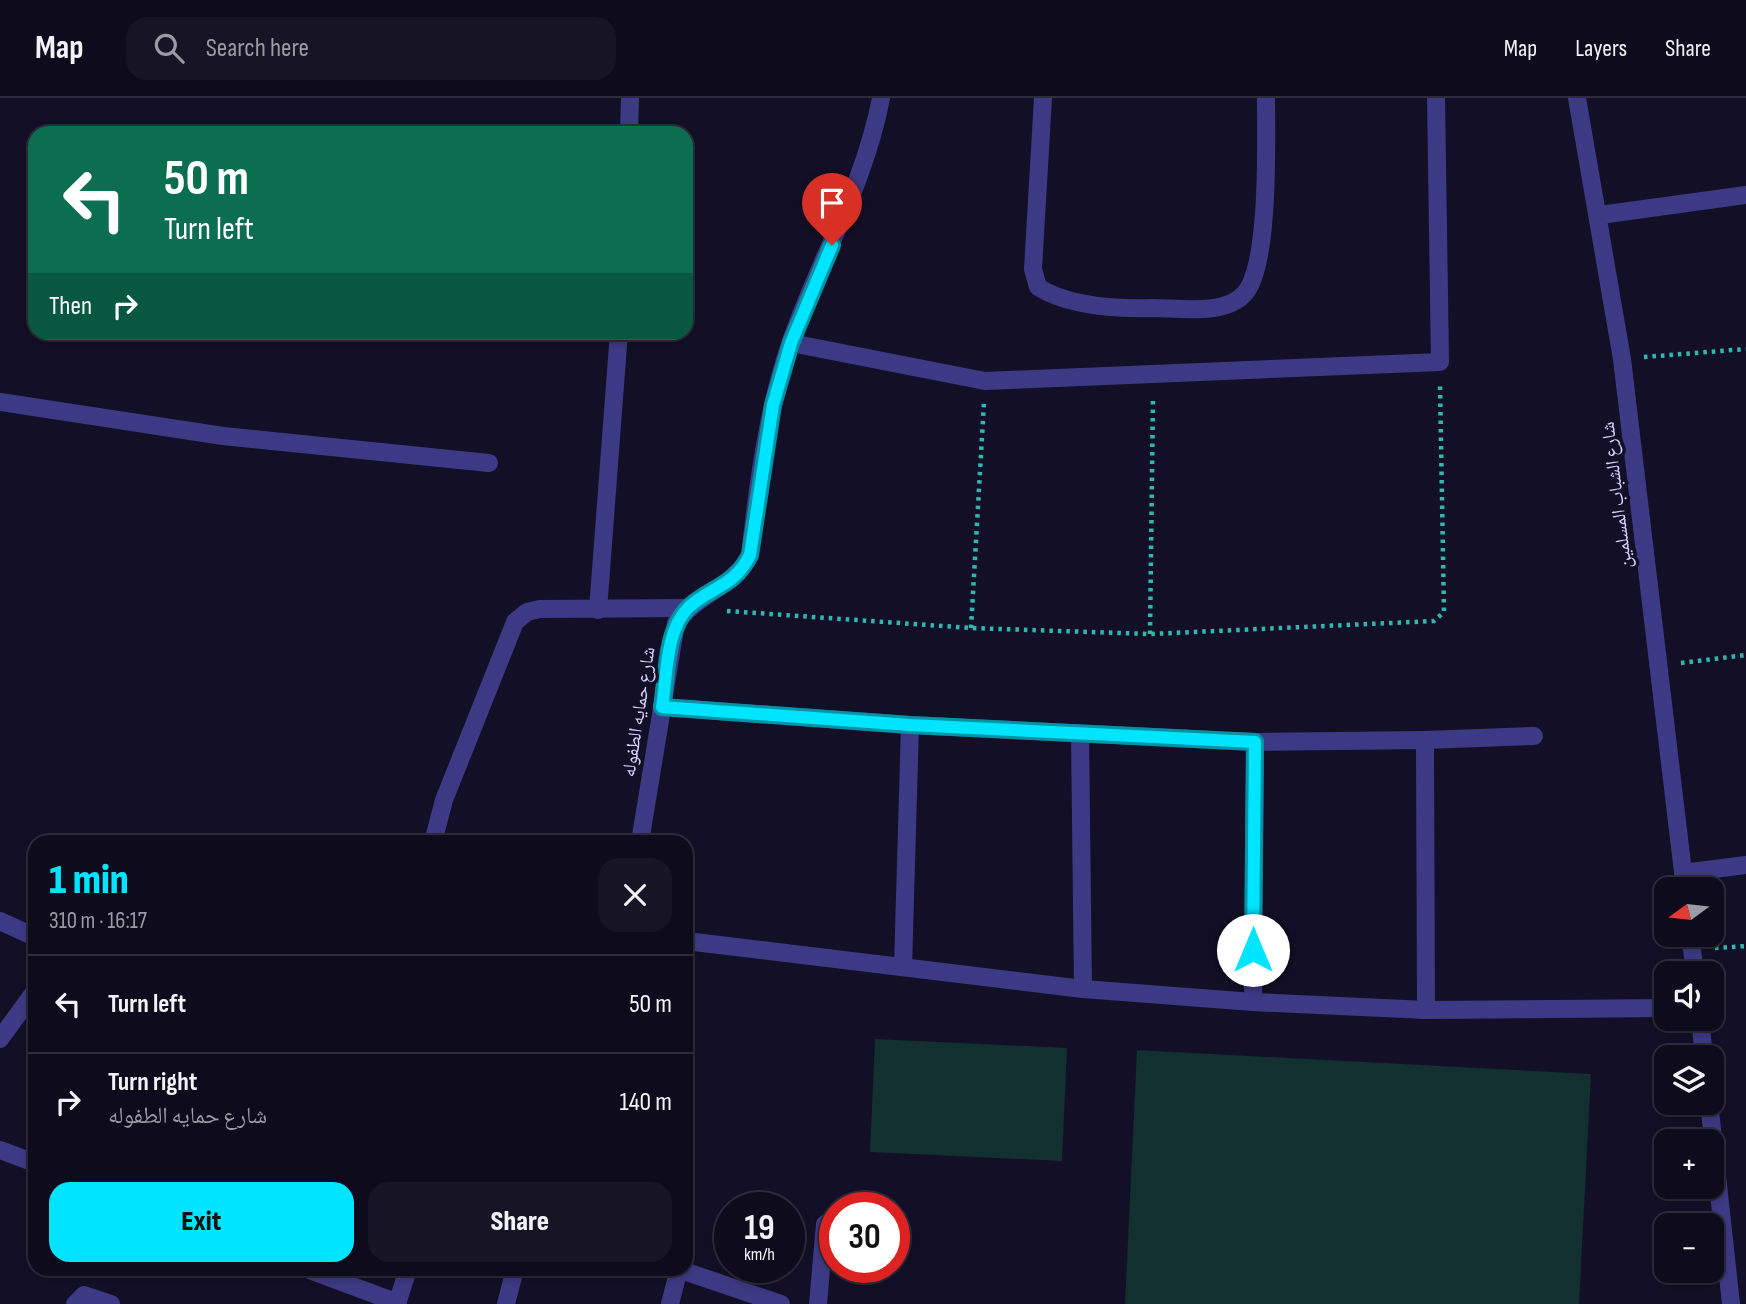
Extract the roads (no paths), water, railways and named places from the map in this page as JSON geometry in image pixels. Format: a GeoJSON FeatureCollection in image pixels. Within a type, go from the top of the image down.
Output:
{"type":"FeatureCollection","features":[{"type":"Feature","properties":{"kind":"street"},"geometry":{"type":"LineString","coordinates":[[629,126],[630,98]]}},
{"type":"Feature","properties":{"kind":"street"},"geometry":{"type":"LineString","coordinates":[[435,835],[444,800],[515,622],[527,612],[540,609],[688,608],[731,581],[743,569],[750,555],[773,405],[791,343],[863,172],[881,98]]}},
{"type":"Feature","properties":{"kind":"street"},"geometry":{"type":"LineString","coordinates":[[1043,98],[1033,269],[1038,287],[1055,297],[1135,309],[1220,307],[1244,294],[1256,271],[1264,205],[1266,98]]}},
{"type":"Feature","properties":{"kind":"street"},"geometry":{"type":"LineString","coordinates":[[791,343],[985,381],[1440,362],[1436,98]]}},
{"type":"Feature","properties":{"kind":"street","name":"شارع الشباب المسلمين"},"geometry":{"type":"LineString","coordinates":[[1577,98],[1600,215],[1622,359],[1684,877]]}},
{"type":"Feature","properties":{"kind":"street"},"geometry":{"type":"LineString","coordinates":[[1600,215],[1746,195]]}},
{"type":"Feature","properties":{"kind":"street"},"geometry":{"type":"LineString","coordinates":[[598,610],[618,340]]}},
{"type":"Feature","properties":{"kind":"street"},"geometry":{"type":"LineString","coordinates":[[0,402],[223,436],[489,463]]}},
{"type":"Feature","properties":{"kind":"street","name":"شارع حمايه الطفوله"},"geometry":{"type":"LineString","coordinates":[[641,835],[672,640],[677,624],[688,608]]}},
{"type":"Feature","properties":{"kind":"street"},"geometry":{"type":"LineString","coordinates":[[662,707],[910,725],[1255,742],[1534,736]]}},
{"type":"Feature","properties":{"kind":"street"},"geometry":{"type":"LineString","coordinates":[[903,967],[910,725]]}},
{"type":"Feature","properties":{"kind":"street"},"geometry":{"type":"LineString","coordinates":[[1080,734],[1083,989]]}},
{"type":"Feature","properties":{"kind":"street"},"geometry":{"type":"LineString","coordinates":[[1425,740],[1426,1010]]}},
{"type":"Feature","properties":{"kind":"street"},"geometry":{"type":"LineString","coordinates":[[1253,1002],[1255,742]]}},
{"type":"Feature","properties":{"kind":"street"},"geometry":{"type":"LineString","coordinates":[[1700,877],[1746,865]]}},
{"type":"Feature","properties":{"kind":"street"},"geometry":{"type":"LineString","coordinates":[[0,921],[28,934]]}},
{"type":"Feature","properties":{"kind":"street"},"geometry":{"type":"LineString","coordinates":[[693,942],[1083,989],[1253,1002],[1426,1010],[1654,1008]]}},
{"type":"Feature","properties":{"kind":"street"},"geometry":{"type":"LineString","coordinates":[[0,1038],[28,1000]]}},
{"type":"Feature","properties":{"kind":"street"},"geometry":{"type":"LineString","coordinates":[[1710,1115],[1731,1304]]}},
{"type":"Feature","properties":{"kind":"street"},"geometry":{"type":"LineString","coordinates":[[0,1150],[28,1160]]}},
{"type":"Feature","properties":{"kind":"street"},"geometry":{"type":"LineString","coordinates":[[693,1274],[781,1304]]}},
{"type":"Feature","properties":{"kind":"street"},"geometry":{"type":"LineString","coordinates":[[326,1276],[397,1303],[406,1276]]}},
{"type":"Feature","properties":{"kind":"street"},"geometry":{"type":"LineString","coordinates":[[506,1304],[513,1276]]}},
{"type":"Feature","properties":{"kind":"street"},"geometry":{"type":"LineString","coordinates":[[670,1304],[676,1276]]}},
{"type":"Feature","properties":{"kind":"street"},"geometry":{"type":"LineString","coordinates":[[818,1304],[820,1283]]}},
{"type":"Feature","properties":{"kind":"street"},"geometry":{"type":"LineString","coordinates":[[75,1304],[84,1294],[111,1304]]}}]}
